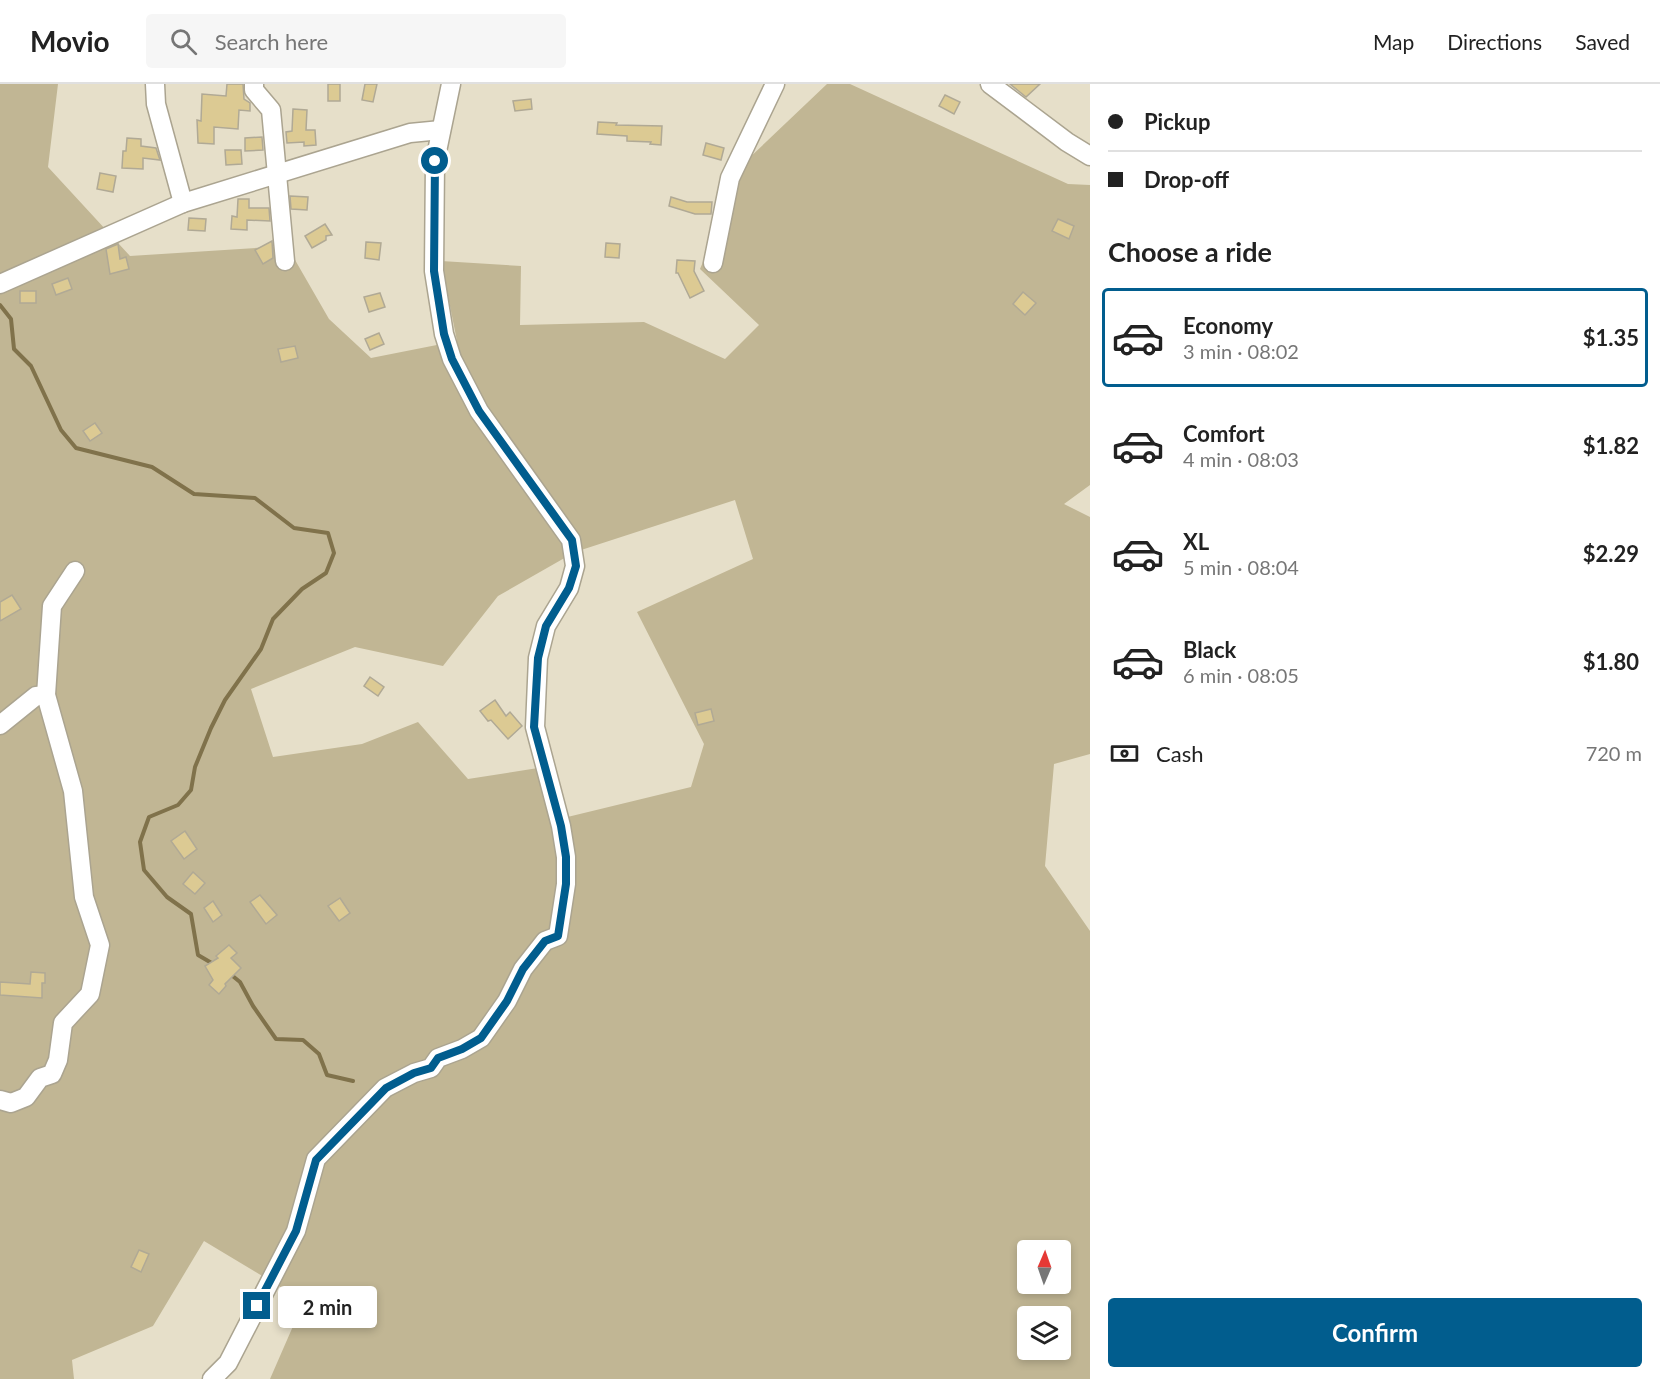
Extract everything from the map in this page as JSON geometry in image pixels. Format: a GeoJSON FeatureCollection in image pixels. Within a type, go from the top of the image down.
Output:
{"type":"FeatureCollection","features":[{"type":"Feature","properties":{"kind":"street"},"geometry":{"type":"LineString","coordinates":[[155,84],[156,104],[183,203]]}},
{"type":"Feature","properties":{"kind":"street"},"geometry":{"type":"LineString","coordinates":[[254,84],[254,90],[271,110],[285,261]]}},
{"type":"Feature","properties":{"kind":"street"},"geometry":{"type":"LineString","coordinates":[[212,1379],[228,1363],[296,1231],[316,1160],[386,1088],[414,1073],[431,1068],[438,1058],[462,1049],[481,1038],[507,1001],[523,969],[545,941],[558,936],[561,925],[566,884],[566,857],[561,826],[534,727],[538,658],[546,626],[569,588],[576,566],[572,540],[479,411],[452,359],[444,334],[434,271],[435,161],[451,84]]}},
{"type":"Feature","properties":{"kind":"street"},"geometry":{"type":"LineString","coordinates":[[713,263],[730,178],[775,84]]}},
{"type":"Feature","properties":{"kind":"street"},"geometry":{"type":"LineString","coordinates":[[990,84],[1067,142],[1090,156]]}},
{"type":"Feature","properties":{"kind":"street"},"geometry":{"type":"LineString","coordinates":[[0,284],[183,203],[410,133],[441,130]]}},
{"type":"Feature","properties":{"kind":"street"},"geometry":{"type":"LineString","coordinates":[[0,1100],[11,1103],[26,1097],[40,1078],[52,1074],[58,1060],[63,1023],[90,994],[100,945],[84,897],[73,791],[46,695],[52,606],[75,571]]}},
{"type":"Feature","properties":{"kind":"street"},"geometry":{"type":"LineString","coordinates":[[0,725],[36,696],[46,695]]}},
{"type":"Feature","properties":{"kind":"shaded area"},"geometry":{"type":"Polygon","coordinates":[[[0,84],[58,84],[48,167],[130,256],[287,246],[329,319],[371,358],[457,341],[441,261],[521,266],[520,325],[644,322],[725,359],[759,325],[700,269],[746,161],[827,84],[850,84],[1068,184],[1090,185],[1090,485],[1064,504],[1090,517],[1090,754],[1054,764],[1045,866],[1090,931],[1090,1379],[270,1379],[304,1301],[204,1241],[153,1326],[72,1360],[74,1379],[0,1379],[0,84]],[[735,500],[575,552],[498,596],[443,666],[355,647],[251,689],[273,757],[362,744],[418,722],[468,779],[538,768],[551,821],[691,787],[704,744],[637,612],[753,559],[735,500]]]}},
{"type":"Feature","properties":{"kind":"building"},"geometry":{"type":"Polygon","coordinates":[[[227,84],[243,84],[244,99],[250,103],[250,111],[239,110],[238,129],[214,127],[214,144],[198,143],[197,120],[201,121],[202,94],[226,96],[227,84]]]}},
{"type":"Feature","properties":{"kind":"building"},"geometry":{"type":"Polygon","coordinates":[[[328,84],[340,84],[340,101],[328,101],[328,84]]]}},
{"type":"Feature","properties":{"kind":"building"},"geometry":{"type":"Polygon","coordinates":[[[365,84],[377,84],[373,102],[362,100],[365,84]]]}},
{"type":"Feature","properties":{"kind":"building"},"geometry":{"type":"Polygon","coordinates":[[[1010,84],[1040,84],[1026,97],[1010,84]]]}},
{"type":"Feature","properties":{"kind":"building"},"geometry":{"type":"Polygon","coordinates":[[[945,95],[960,102],[954,114],[939,106],[945,95]]]}},
{"type":"Feature","properties":{"kind":"building"},"geometry":{"type":"Polygon","coordinates":[[[531,99],[532,109],[515,111],[513,101],[531,99]]]}},
{"type":"Feature","properties":{"kind":"building"},"geometry":{"type":"Polygon","coordinates":[[[293,109],[307,110],[306,130],[315,130],[316,145],[304,146],[304,142],[287,143],[286,132],[292,131],[293,109]]]}},
{"type":"Feature","properties":{"kind":"building"},"geometry":{"type":"Polygon","coordinates":[[[598,122],[617,123],[616,125],[662,126],[661,145],[650,144],[651,142],[627,141],[627,136],[597,134],[598,122]]]}},
{"type":"Feature","properties":{"kind":"building"},"geometry":{"type":"Polygon","coordinates":[[[262,137],[263,150],[245,151],[245,138],[262,137]]]}},
{"type":"Feature","properties":{"kind":"building"},"geometry":{"type":"Polygon","coordinates":[[[127,138],[141,139],[141,146],[156,148],[160,160],[143,158],[143,169],[122,168],[123,151],[126,151],[127,138]]]}},
{"type":"Feature","properties":{"kind":"building"},"geometry":{"type":"Polygon","coordinates":[[[706,143],[724,148],[721,160],[703,155],[706,143]]]}},
{"type":"Feature","properties":{"kind":"building"},"geometry":{"type":"Polygon","coordinates":[[[225,150],[241,150],[242,164],[226,165],[225,150]]]}},
{"type":"Feature","properties":{"kind":"building"},"geometry":{"type":"Polygon","coordinates":[[[100,173],[116,176],[113,192],[97,189],[100,173]]]}},
{"type":"Feature","properties":{"kind":"building"},"geometry":{"type":"Polygon","coordinates":[[[290,196],[308,197],[307,210],[291,209],[290,196]]]}},
{"type":"Feature","properties":{"kind":"building"},"geometry":{"type":"Polygon","coordinates":[[[671,197],[687,202],[712,202],[711,214],[695,214],[669,206],[671,197]]]}},
{"type":"Feature","properties":{"kind":"building"},"geometry":{"type":"Polygon","coordinates":[[[238,199],[249,199],[249,208],[269,208],[270,221],[247,220],[247,230],[231,229],[232,216],[237,217],[238,199]]]}},
{"type":"Feature","properties":{"kind":"building"},"geometry":{"type":"Polygon","coordinates":[[[189,218],[206,219],[205,231],[188,230],[189,218]]]}},
{"type":"Feature","properties":{"kind":"building"},"geometry":{"type":"Polygon","coordinates":[[[1058,219],[1074,226],[1069,239],[1052,231],[1058,219]]]}},
{"type":"Feature","properties":{"kind":"building"},"geometry":{"type":"Polygon","coordinates":[[[325,224],[332,235],[326,236],[326,240],[312,248],[305,236],[325,224]]]}},
{"type":"Feature","properties":{"kind":"building"},"geometry":{"type":"Polygon","coordinates":[[[272,241],[273,258],[263,264],[255,250],[272,241]]]}},
{"type":"Feature","properties":{"kind":"building"},"geometry":{"type":"Polygon","coordinates":[[[366,242],[381,243],[379,260],[365,258],[366,242]]]}},
{"type":"Feature","properties":{"kind":"building"},"geometry":{"type":"Polygon","coordinates":[[[606,243],[620,244],[619,258],[605,257],[606,243]]]}},
{"type":"Feature","properties":{"kind":"building"},"geometry":{"type":"Polygon","coordinates":[[[118,244],[120,259],[126,257],[129,269],[110,274],[106,249],[118,244]]]}},
{"type":"Feature","properties":{"kind":"building"},"geometry":{"type":"Polygon","coordinates":[[[677,260],[695,261],[694,271],[704,291],[690,298],[676,273],[677,260]]]}},
{"type":"Feature","properties":{"kind":"building"},"geometry":{"type":"Polygon","coordinates":[[[68,278],[72,289],[56,295],[52,284],[68,278]]]}},
{"type":"Feature","properties":{"kind":"building"},"geometry":{"type":"Polygon","coordinates":[[[20,291],[36,291],[36,303],[20,303],[20,291]]]}},
{"type":"Feature","properties":{"kind":"building"},"geometry":{"type":"Polygon","coordinates":[[[1023,292],[1036,303],[1025,315],[1013,304],[1023,292]]]}},
{"type":"Feature","properties":{"kind":"building"},"geometry":{"type":"Polygon","coordinates":[[[380,293],[385,307],[369,312],[364,297],[380,293]]]}},
{"type":"Feature","properties":{"kind":"building"},"geometry":{"type":"Polygon","coordinates":[[[379,333],[384,344],[370,350],[365,339],[379,333]]]}},
{"type":"Feature","properties":{"kind":"building"},"geometry":{"type":"Polygon","coordinates":[[[295,346],[298,358],[281,362],[278,349],[295,346]]]}},
{"type":"Feature","properties":{"kind":"building"},"geometry":{"type":"Polygon","coordinates":[[[95,423],[102,433],[90,441],[83,431],[95,423]]]}},
{"type":"Feature","properties":{"kind":"building"},"geometry":{"type":"Polygon","coordinates":[[[12,595],[21,609],[0,621],[0,602],[12,595]]]}},
{"type":"Feature","properties":{"kind":"building"},"geometry":{"type":"Polygon","coordinates":[[[370,677],[384,687],[378,696],[364,686],[370,677]]]}},
{"type":"Feature","properties":{"kind":"building"},"geometry":{"type":"Polygon","coordinates":[[[495,700],[506,716],[510,712],[522,726],[508,739],[480,711],[495,700]]]}},
{"type":"Feature","properties":{"kind":"building"},"geometry":{"type":"Polygon","coordinates":[[[711,709],[714,721],[698,725],[695,713],[711,709]]]}},
{"type":"Feature","properties":{"kind":"building"},"geometry":{"type":"Polygon","coordinates":[[[185,831],[197,849],[184,859],[171,841],[185,831]]]}},
{"type":"Feature","properties":{"kind":"building"},"geometry":{"type":"Polygon","coordinates":[[[193,872],[205,883],[195,894],[183,884],[193,872]]]}},
{"type":"Feature","properties":{"kind":"building"},"geometry":{"type":"Polygon","coordinates":[[[260,895],[277,915],[266,924],[250,902],[260,895]]]}},
{"type":"Feature","properties":{"kind":"building"},"geometry":{"type":"Polygon","coordinates":[[[340,898],[350,913],[339,921],[328,906],[340,898]]]}},
{"type":"Feature","properties":{"kind":"building"},"geometry":{"type":"Polygon","coordinates":[[[213,901],[222,915],[213,922],[204,908],[213,901]]]}},
{"type":"Feature","properties":{"kind":"building"},"geometry":{"type":"Polygon","coordinates":[[[229,945],[237,953],[231,958],[241,968],[225,984],[226,986],[219,994],[209,985],[213,980],[205,966],[218,958],[216,956],[229,945]]]}},
{"type":"Feature","properties":{"kind":"building"},"geometry":{"type":"Polygon","coordinates":[[[31,972],[45,973],[42,998],[0,995],[0,982],[30,984],[31,972]]]}},
{"type":"Feature","properties":{"kind":"building"},"geometry":{"type":"Polygon","coordinates":[[[139,1250],[149,1254],[141,1272],[131,1267],[139,1250]]]}},
{"type":"Feature","properties":{"kind":"waterway"},"geometry":{"type":"LineString","coordinates":[[0,305],[11,319],[14,349],[31,366],[61,430],[76,448],[152,467],[194,494],[255,498],[294,528],[328,533],[334,553],[326,573],[302,589],[273,619],[261,649],[225,700],[211,728],[195,767],[191,790],[178,805],[149,817],[140,842],[144,870],[167,897],[191,914],[198,955],[215,965]]}},
{"type":"Feature","properties":{"kind":"waterway"},"geometry":{"type":"LineString","coordinates":[[229,973],[240,982],[253,1006],[276,1039],[303,1040],[319,1054],[327,1075],[353,1081]]}},
{"type":"Feature","properties":{"kind":"route"},"geometry":{"type":"LineString","coordinates":[[257,1306],[296,1231],[316,1160],[386,1088],[414,1073],[431,1068],[438,1058],[462,1049],[481,1038],[507,1001],[523,969],[545,941],[558,936],[561,925],[566,884],[566,857],[561,826],[534,727],[538,658],[546,626],[569,588],[576,566],[572,540],[479,411],[452,359],[444,334],[434,271],[435,161]]}}]}
